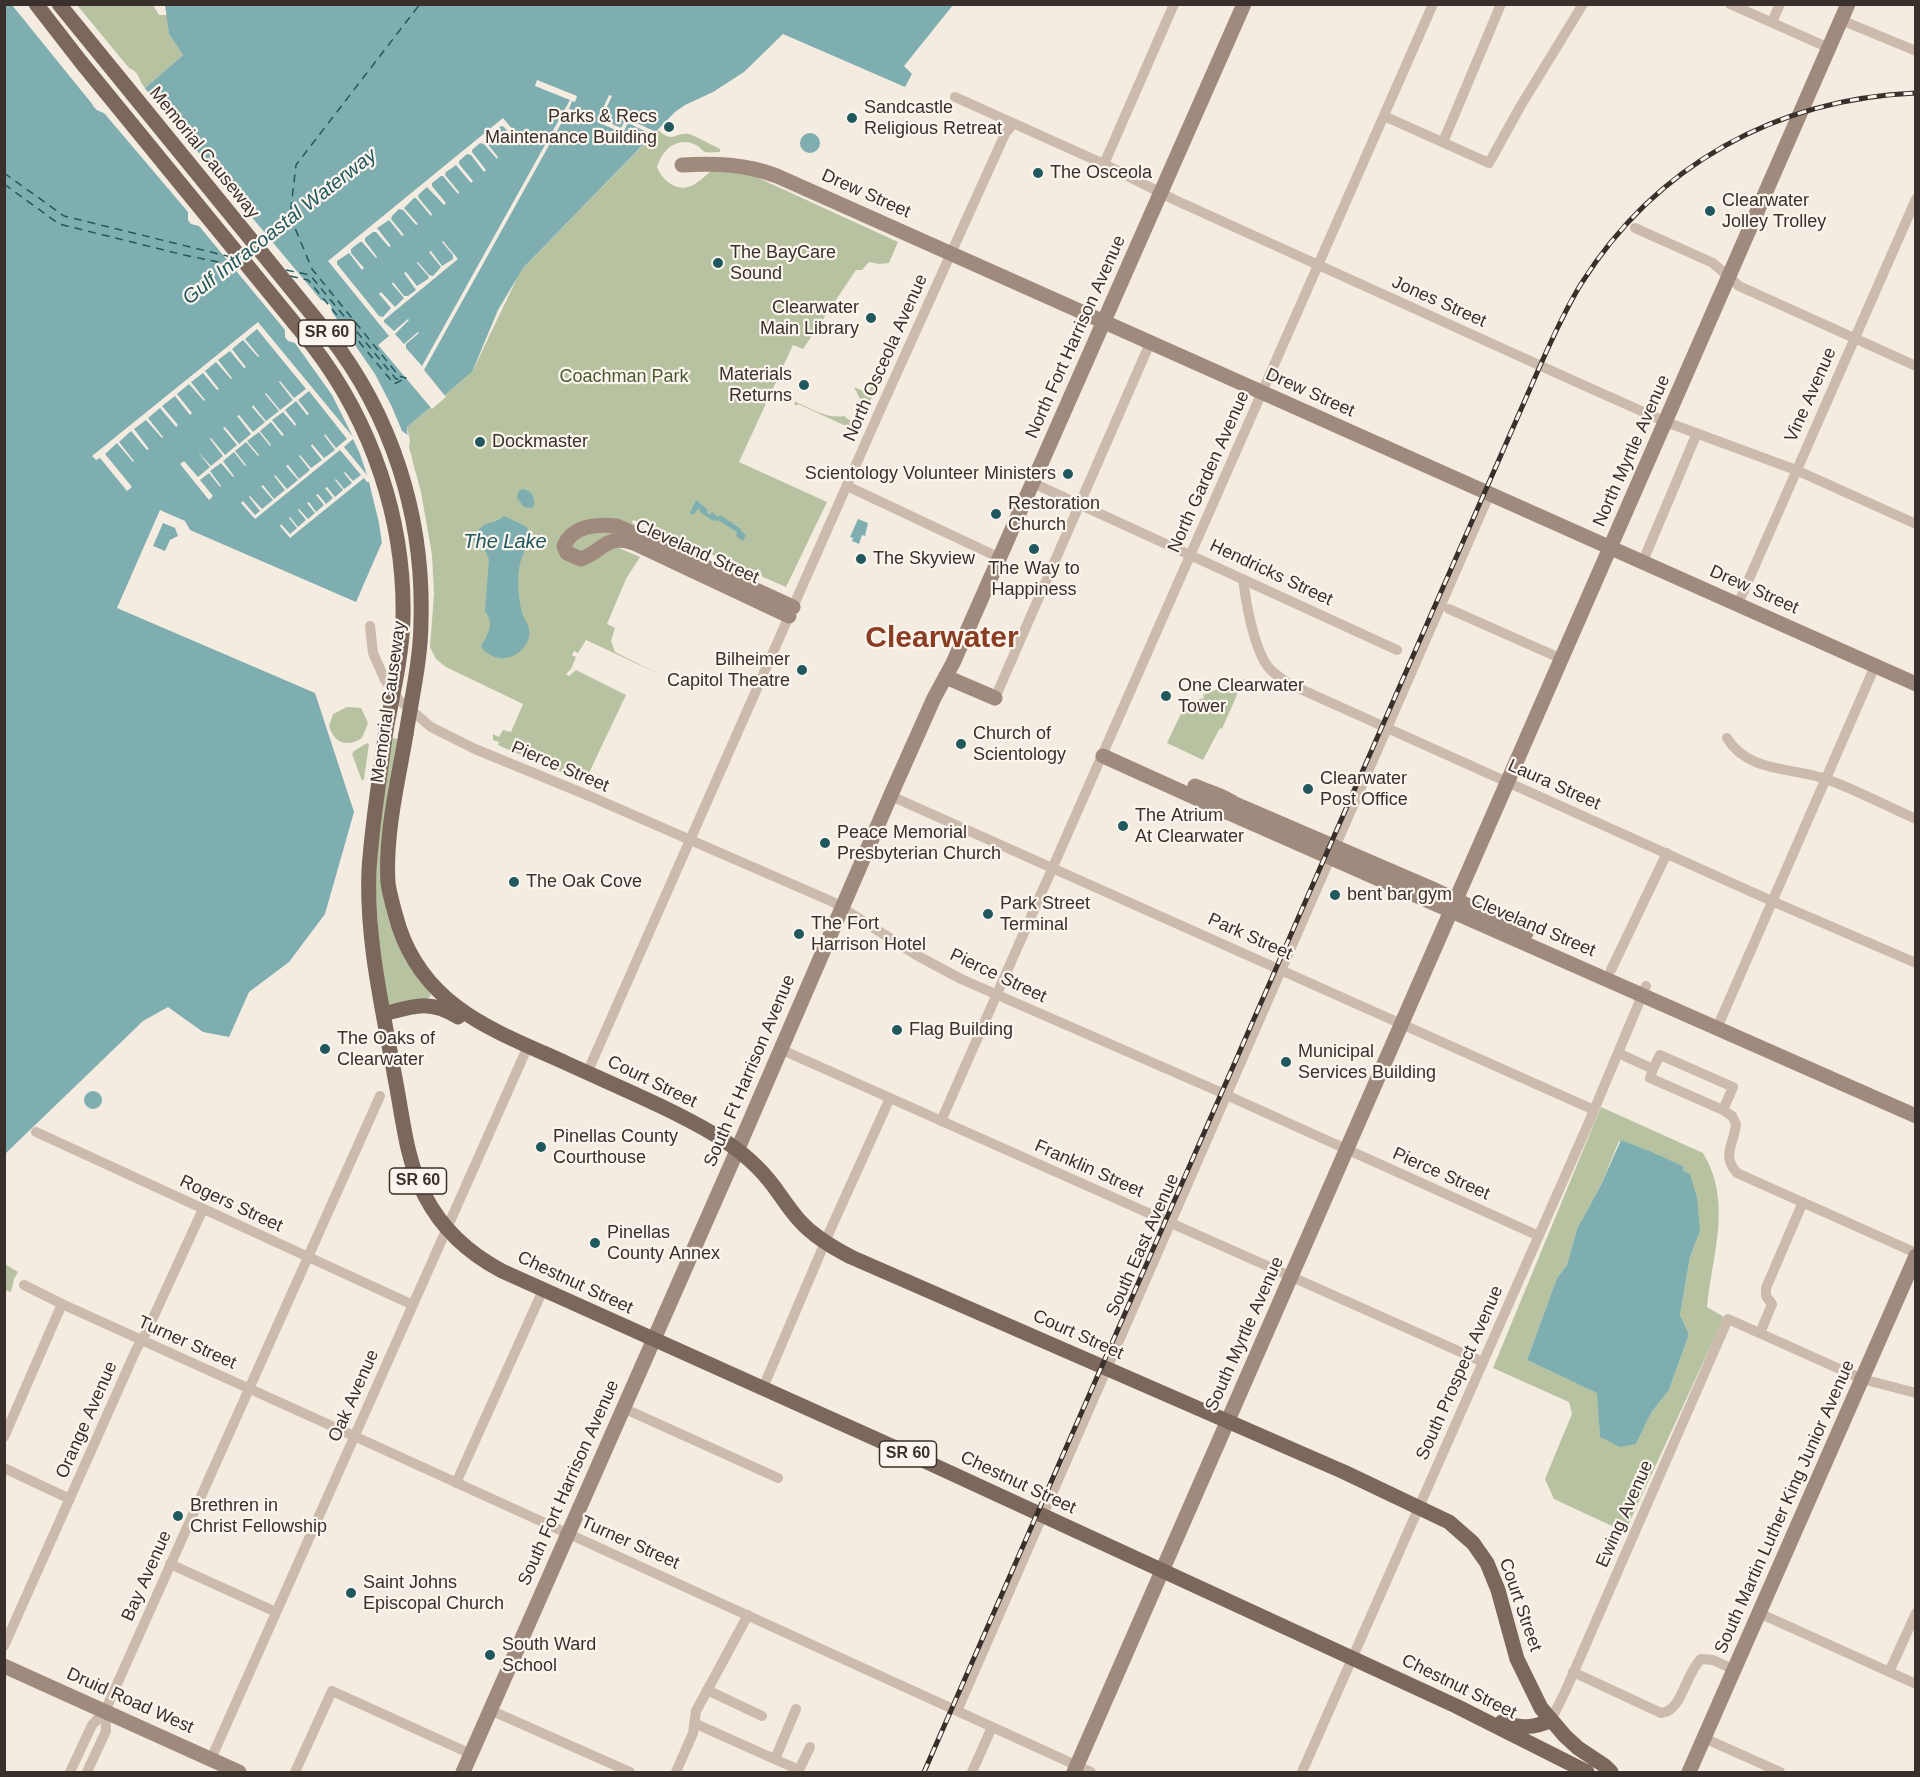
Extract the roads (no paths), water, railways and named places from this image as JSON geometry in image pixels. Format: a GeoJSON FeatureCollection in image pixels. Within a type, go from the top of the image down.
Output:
{"type":"FeatureCollection","features":[{"type":"Feature","properties":{"kind":"main road","name":"Memorial Causeway"},"geometry":{"type":"LineString","coordinates":[[36,4],[313,346],[357,413],[378,464],[386,490],[400,566],[403,618],[373,827],[369,872],[373,941],[384,1014]]}},
{"type":"Feature","properties":{"kind":"main road","name":"Memorial Causeway"},"geometry":{"type":"LineString","coordinates":[[59,4],[334,341],[374,403],[395,454],[410,507],[418,564],[422,620],[388,852],[388,885],[397,921],[411,953],[434,987],[448,1001]]}},
{"type":"Feature","properties":{"kind":"main road","name":"Court Street"},"geometry":{"type":"LineString","coordinates":[[448,1001],[465,1014],[699,1126],[737,1149],[764,1174],[799,1220],[825,1242],[851,1257],[1228,1422],[1418,1507],[1457,1527],[1481,1552],[1494,1578],[1517,1659],[1534,1695],[1551,1720],[1578,1748],[1605,1766],[1611,1773]]}},
{"type":"Feature","properties":{"kind":"main road"},"geometry":{"type":"LineString","coordinates":[[384,1014],[420,1005],[435,1006],[507,1043],[528,1046]]}},
{"type":"Feature","properties":{"kind":"main road","name":"Chestnut Street"},"geometry":{"type":"LineString","coordinates":[[384,1014],[413,1168],[426,1198],[448,1229],[485,1262],[762,1390],[859,1431],[1456,1706],[1587,1773]]}},
{"type":"Feature","properties":{"kind":"main road"},"geometry":{"type":"LineString","coordinates":[[1517,1659],[1517,1676],[1533,1713],[1533,1722],[1529,1727]]}},
{"type":"Feature","properties":{"kind":"main road"},"geometry":{"type":"LineString","coordinates":[[1456,1706],[1518,1727],[1529,1727],[1551,1720]]}},
{"type":"Feature","properties":{"kind":"street"},"geometry":{"type":"LineString","coordinates":[[1104,164],[1174,4]]}},
{"type":"Feature","properties":{"kind":"street","name":"North Fort Harrison Avenue"},"geometry":{"type":"LineString","coordinates":[[944,681],[1244,4]]}},
{"type":"Feature","properties":{"kind":"street","name":"North Garden Avenue"},"geometry":{"type":"LineString","coordinates":[[941,1121],[1433,4]]}},
{"type":"Feature","properties":{"kind":"street"},"geometry":{"type":"LineString","coordinates":[[1443,142],[1501,4]]}},
{"type":"Feature","properties":{"kind":"street"},"geometry":{"type":"LineString","coordinates":[[1384,116],[1489,163],[1520,107],[1583,4]]}},
{"type":"Feature","properties":{"kind":"street"},"geometry":{"type":"LineString","coordinates":[[1730,4],[1829,48]]}},
{"type":"Feature","properties":{"kind":"street"},"geometry":{"type":"LineString","coordinates":[[1772,22],[1780,4]]}},
{"type":"Feature","properties":{"kind":"street","name":"North Myrtle Avenue"},"geometry":{"type":"LineString","coordinates":[[1454,906],[1848,4]]}},
{"type":"Feature","properties":{"kind":"street"},"geometry":{"type":"LineString","coordinates":[[1841,20],[1916,51]]}},
{"type":"Feature","properties":{"kind":"street","name":"Jones Street"},"geometry":{"type":"LineString","coordinates":[[955,97],[1318,265],[1666,422],[1796,470],[1916,524]]}},
{"type":"Feature","properties":{"kind":"street","name":"North Osceola Avenue"},"geometry":{"type":"LineString","coordinates":[[587,1073],[951,254],[1005,134],[1013,124]]}},
{"type":"Feature","properties":{"kind":"street","name":"Drew Street"},"geometry":{"type":"LineString","coordinates":[[682,165],[719,164],[757,168],[1916,684]]}},
{"type":"Feature","properties":{"kind":"street","name":"Vine Avenue"},"geometry":{"type":"LineString","coordinates":[[1738,604],[1914,205]]}},
{"type":"Feature","properties":{"kind":"street"},"geometry":{"type":"LineString","coordinates":[[1635,228],[1713,263],[1739,286],[1916,366]]}},
{"type":"Feature","properties":{"kind":"street"},"geometry":{"type":"LineString","coordinates":[[944,681],[995,698],[1150,343]]}},
{"type":"Feature","properties":{"kind":"street"},"geometry":{"type":"LineString","coordinates":[[1643,561],[1697,433]]}},
{"type":"Feature","properties":{"kind":"street","name":"Hendricks Street"},"geometry":{"type":"LineString","coordinates":[[1033,483],[1397,650]]}},
{"type":"Feature","properties":{"kind":"street"},"geometry":{"type":"LineString","coordinates":[[847,486],[999,558]]}},
{"type":"Feature","properties":{"kind":"street","name":"South East Avenue"},"geometry":{"type":"LineString","coordinates":[[957,1711],[1489,495]]}},
{"type":"Feature","properties":{"kind":"street"},"geometry":{"type":"LineString","coordinates":[[598,526],[606,544]]}},
{"type":"Feature","properties":{"kind":"street","name":"Cleveland Street"},"geometry":{"type":"LineString","coordinates":[[617,526],[791,611],[621,539],[606,544],[589,556],[580,559],[567,553],[564,546],[567,538],[573,533],[586,528],[617,526]]}},
{"type":"Feature","properties":{"kind":"street","name":"Laura Street"},"geometry":{"type":"LineString","coordinates":[[1243,579],[1246,609],[1256,640],[1268,667],[1287,683],[1774,902],[1916,963]]}},
{"type":"Feature","properties":{"kind":"street"},"geometry":{"type":"LineString","coordinates":[[1449,609],[1562,659]]}},
{"type":"Feature","properties":{"kind":"street","name":"Pierce Street"},"geometry":{"type":"LineString","coordinates":[[370,626],[373,653],[385,680],[399,700],[431,727],[475,749],[843,907],[918,956],[961,979],[1213,1089],[1539,1236]]}},
{"type":"Feature","properties":{"kind":"street"},"geometry":{"type":"LineString","coordinates":[[1875,666],[1719,1024],[1916,1106]]}},
{"type":"Feature","properties":{"kind":"street","name":"South Ft Harrison Avenue"},"geometry":{"type":"LineString","coordinates":[[653,1340],[891,796],[944,681]]}},
{"type":"Feature","properties":{"kind":"street"},"geometry":{"type":"LineString","coordinates":[[1727,738],[1733,748],[1746,758],[1772,768],[1827,779],[1916,819]]}},
{"type":"Feature","properties":{"kind":"street","name":"Cleveland Street"},"geometry":{"type":"LineString","coordinates":[[1105,752],[1211,794],[1222,796],[1332,852],[1645,990],[1916,1116]]}},
{"type":"Feature","properties":{"kind":"street","name":"Park Street"},"geometry":{"type":"LineString","coordinates":[[891,796],[1594,1110]]}},
{"type":"Feature","properties":{"kind":"street"},"geometry":{"type":"LineString","coordinates":[[1611,970],[1667,853]]}},
{"type":"Feature","properties":{"kind":"street"},"geometry":{"type":"LineString","coordinates":[[1454,906],[1611,970],[1645,990]]}},
{"type":"Feature","properties":{"kind":"street","name":"South Myrtle Avenue"},"geometry":{"type":"LineString","coordinates":[[1081,1770],[1162,1570],[1454,906]]}},
{"type":"Feature","properties":{"kind":"street","name":"South Prospect Avenue"},"geometry":{"type":"LineString","coordinates":[[1302,1773],[1645,990]]}},
{"type":"Feature","properties":{"kind":"street","name":"Oak Avenue"},"geometry":{"type":"LineString","coordinates":[[211,1760],[528,1046]]}},
{"type":"Feature","properties":{"kind":"street","name":"Franklin Street"},"geometry":{"type":"LineString","coordinates":[[780,1049],[1483,1362]]}},
{"type":"Feature","properties":{"kind":"street"},"geometry":{"type":"LineString","coordinates":[[1618,1053],[1653,1069]]}},
{"type":"Feature","properties":{"kind":"street"},"geometry":{"type":"LineString","coordinates":[[1723,1110],[1733,1088],[1659,1055],[1650,1078],[1732,1116],[1736,1124],[1728,1154],[1729,1164],[1737,1173],[1916,1255]]}},
{"type":"Feature","properties":{"kind":"street","name":"Bay Avenue"},"geometry":{"type":"LineString","coordinates":[[70,1773],[92,1725],[105,1711],[380,1096]]}},
{"type":"Feature","properties":{"kind":"street"},"geometry":{"type":"LineString","coordinates":[[762,1390],[890,1098]]}},
{"type":"Feature","properties":{"kind":"street","name":"Rogers Street"},"geometry":{"type":"LineString","coordinates":[[36,1132],[413,1305]]}},
{"type":"Feature","properties":{"kind":"street"},"geometry":{"type":"LineString","coordinates":[[1803,1202],[1766,1288],[1766,1296],[1772,1304],[1760,1333],[1862,1379],[1916,1393]]}},
{"type":"Feature","properties":{"kind":"street","name":"Orange Avenue"},"geometry":{"type":"LineString","coordinates":[[4,1646],[203,1209]]}},
{"type":"Feature","properties":{"kind":"street","name":"South Martin Luther King Junior Avenue"},"geometry":{"type":"LineString","coordinates":[[1689,1773],[1916,1255]]}},
{"type":"Feature","properties":{"kind":"street","name":"Turner Street"},"geometry":{"type":"LineString","coordinates":[[24,1285],[748,1615],[1081,1770]]}},
{"type":"Feature","properties":{"kind":"street"},"geometry":{"type":"LineString","coordinates":[[456,1483],[543,1290]]}},
{"type":"Feature","properties":{"kind":"street"},"geometry":{"type":"LineString","coordinates":[[4,1437],[62,1304]]}},
{"type":"Feature","properties":{"kind":"street","name":"Ewing Avenue"},"geometry":{"type":"LineString","coordinates":[[1551,1720],[1728,1319],[1760,1333]]}},
{"type":"Feature","properties":{"kind":"street","name":"South Fort Harrison Avenue"},"geometry":{"type":"LineString","coordinates":[[463,1773],[653,1340]]}},
{"type":"Feature","properties":{"kind":"street"},"geometry":{"type":"LineString","coordinates":[[623,1408],[778,1478]]}},
{"type":"Feature","properties":{"kind":"street"},"geometry":{"type":"LineString","coordinates":[[4,1468],[70,1498]]}},
{"type":"Feature","properties":{"kind":"street"},"geometry":{"type":"LineString","coordinates":[[170,1564],[276,1612]]}},
{"type":"Feature","properties":{"kind":"street"},"geometry":{"type":"LineString","coordinates":[[1889,1672],[1916,1612]]}},
{"type":"Feature","properties":{"kind":"street"},"geometry":{"type":"LineString","coordinates":[[1759,1613],[1916,1684]]}},
{"type":"Feature","properties":{"kind":"street"},"geometry":{"type":"LineString","coordinates":[[676,1773],[693,1733],[696,1711],[748,1615]]}},
{"type":"Feature","properties":{"kind":"street"},"geometry":{"type":"LineString","coordinates":[[1573,1672],[1662,1713],[1669,1713],[1675,1707],[1694,1666],[1701,1659],[1713,1660],[1735,1670]]}},
{"type":"Feature","properties":{"kind":"street","name":"Druid Road West"},"geometry":{"type":"LineString","coordinates":[[4,1666],[239,1773]]}},
{"type":"Feature","properties":{"kind":"street"},"geometry":{"type":"LineString","coordinates":[[707,1690],[762,1716]]}},
{"type":"Feature","properties":{"kind":"street"},"geometry":{"type":"LineString","coordinates":[[295,1773],[332,1691],[471,1754]]}},
{"type":"Feature","properties":{"kind":"street"},"geometry":{"type":"LineString","coordinates":[[775,1760],[796,1709]]}},
{"type":"Feature","properties":{"kind":"street"},"geometry":{"type":"LineString","coordinates":[[490,1710],[630,1773]]}},
{"type":"Feature","properties":{"kind":"street","name":"Bay Avenue"},"geometry":{"type":"LineString","coordinates":[[87,1773],[106,1731],[105,1711]]}},
{"type":"Feature","properties":{"kind":"street"},"geometry":{"type":"LineString","coordinates":[[694,1723],[799,1771],[810,1747]]}},
{"type":"Feature","properties":{"kind":"street"},"geometry":{"type":"LineString","coordinates":[[972,1773],[992,1727]]}},
{"type":"Feature","properties":{"kind":"street"},"geometry":{"type":"LineString","coordinates":[[1704,1738],[1779,1773]]}},
{"type":"Feature","properties":{"kind":"water","name":"Gulf Intracoastal Waterway"},"geometry":{"type":"Polygon","coordinates":[[[5,5],[12,5],[97,110],[104,113],[145,88],[183,55],[169,34],[165,5],[953,5],[904,66],[912,74],[905,87],[783,34],[744,72],[675,112],[523,268],[498,310],[472,372],[407,427],[410,478],[356,602],[190,530],[185,521],[160,510],[117,608],[315,693],[354,812],[325,914],[289,962],[249,992],[229,1037],[203,1032],[168,1007],[143,1021],[5,1154],[5,5]]]}},
{"type":"Feature","properties":{"kind":"water"},"geometry":{"type":"Polygon","coordinates":[[[806,133],[814,133],[820,139],[820,147],[814,153],[806,153],[800,147],[800,139],[806,133]]]}},
{"type":"Feature","properties":{"kind":"water"},"geometry":{"type":"Polygon","coordinates":[[[522,489],[532,494],[534,506],[532,508],[524,507],[517,498],[518,492],[522,489]]]}},
{"type":"Feature","properties":{"kind":"water"},"geometry":{"type":"Polygon","coordinates":[[[696,500],[708,510],[710,515],[712,512],[718,517],[720,515],[741,529],[746,535],[743,541],[736,536],[737,532],[718,520],[713,521],[700,512],[699,508],[693,515],[690,513],[696,500]]]}},
{"type":"Feature","properties":{"kind":"water","name":"The Lake"},"geometry":{"type":"Polygon","coordinates":[[[504,516],[528,529],[528,540],[518,578],[521,608],[529,635],[525,646],[517,654],[500,658],[489,654],[481,646],[490,625],[485,611],[489,560],[486,552],[478,547],[473,539],[481,527],[504,516]]]}},
{"type":"Feature","properties":{"kind":"water"},"geometry":{"type":"Polygon","coordinates":[[[858,519],[868,523],[865,536],[862,535],[859,544],[852,541],[853,538],[850,537],[858,519]]]}},
{"type":"Feature","properties":{"kind":"water"},"geometry":{"type":"Polygon","coordinates":[[[163,523],[175,528],[178,536],[170,540],[165,551],[153,546],[163,523]]]}},
{"type":"Feature","properties":{"kind":"water"},"geometry":{"type":"Polygon","coordinates":[[[93,1091],[99,1094],[102,1100],[99,1106],[93,1109],[87,1106],[84,1100],[87,1094],[93,1091]]]}},
{"type":"Feature","properties":{"kind":"water"},"geometry":{"type":"Polygon","coordinates":[[[1621,1140],[1684,1167],[1683,1171],[1690,1174],[1697,1198],[1700,1231],[1690,1257],[1680,1315],[1689,1334],[1669,1390],[1651,1413],[1636,1444],[1620,1447],[1600,1437],[1597,1393],[1527,1360],[1557,1278],[1567,1265],[1577,1229],[1601,1185],[1621,1140]]]}},
{"type":"Feature","properties":{"kind":"railway"},"geometry":{"type":"LineString","coordinates":[[924,1772],[1540,366],[1575,294],[1611,242],[1645,205],[1683,173],[1724,146],[1768,125],[1815,109],[1864,98],[1916,93]]}},
{"type":"Feature","properties":{"kind":"place","name":"Sandcastle Religious Retreat"},"geometry":{"type":"Point","coordinates":[852,118]}},
{"type":"Feature","properties":{"kind":"place","name":"Parks & Recs Maintenance Building"},"geometry":{"type":"Point","coordinates":[669,127]}},
{"type":"Feature","properties":{"kind":"place","name":"The Osceola"},"geometry":{"type":"Point","coordinates":[1038,173]}},
{"type":"Feature","properties":{"kind":"place","name":"Clearwater Jolley Trolley"},"geometry":{"type":"Point","coordinates":[1710,211]}},
{"type":"Feature","properties":{"kind":"place","name":"The BayCare Sound"},"geometry":{"type":"Point","coordinates":[718,263]}},
{"type":"Feature","properties":{"kind":"place","name":"Clearwater Main Library"},"geometry":{"type":"Point","coordinates":[871,318]}},
{"type":"Feature","properties":{"kind":"place","name":"Materials Returns"},"geometry":{"type":"Point","coordinates":[804,385]}},
{"type":"Feature","properties":{"kind":"place","name":"Dockmaster"},"geometry":{"type":"Point","coordinates":[480,442]}},
{"type":"Feature","properties":{"kind":"place","name":"Scientology Volunteer Ministers"},"geometry":{"type":"Point","coordinates":[1068,474]}},
{"type":"Feature","properties":{"kind":"place","name":"Restoration Church"},"geometry":{"type":"Point","coordinates":[996,514]}},
{"type":"Feature","properties":{"kind":"place","name":"The Way to Happiness"},"geometry":{"type":"Point","coordinates":[1034,549]}},
{"type":"Feature","properties":{"kind":"place","name":"The Skyview"},"geometry":{"type":"Point","coordinates":[861,559]}},
{"type":"Feature","properties":{"kind":"place","name":"Bilheimer Capitol Theatre"},"geometry":{"type":"Point","coordinates":[802,670]}},
{"type":"Feature","properties":{"kind":"place","name":"One Clearwater Tower"},"geometry":{"type":"Point","coordinates":[1166,696]}},
{"type":"Feature","properties":{"kind":"place","name":"Church of Scientology"},"geometry":{"type":"Point","coordinates":[961,744]}},
{"type":"Feature","properties":{"kind":"place","name":"Clearwater Post Office"},"geometry":{"type":"Point","coordinates":[1308,789]}},
{"type":"Feature","properties":{"kind":"place","name":"The Atrium At Clearwater"},"geometry":{"type":"Point","coordinates":[1123,826]}},
{"type":"Feature","properties":{"kind":"place","name":"Peace Memorial Presbyterian Church"},"geometry":{"type":"Point","coordinates":[825,843]}},
{"type":"Feature","properties":{"kind":"place","name":"The Oak Cove"},"geometry":{"type":"Point","coordinates":[514,882]}},
{"type":"Feature","properties":{"kind":"place","name":"bent bar gym"},"geometry":{"type":"Point","coordinates":[1335,895]}},
{"type":"Feature","properties":{"kind":"place","name":"Park Street Terminal"},"geometry":{"type":"Point","coordinates":[988,914]}},
{"type":"Feature","properties":{"kind":"place","name":"The Fort Harrison Hotel"},"geometry":{"type":"Point","coordinates":[799,934]}},
{"type":"Feature","properties":{"kind":"place","name":"Flag Building"},"geometry":{"type":"Point","coordinates":[897,1030]}},
{"type":"Feature","properties":{"kind":"place","name":"The Oaks of Clearwater"},"geometry":{"type":"Point","coordinates":[325,1049]}},
{"type":"Feature","properties":{"kind":"place","name":"Municipal Services Building"},"geometry":{"type":"Point","coordinates":[1286,1062]}},
{"type":"Feature","properties":{"kind":"place","name":"Pinellas County Courthouse"},"geometry":{"type":"Point","coordinates":[541,1147]}},
{"type":"Feature","properties":{"kind":"place","name":"Pinellas County Annex"},"geometry":{"type":"Point","coordinates":[595,1243]}},
{"type":"Feature","properties":{"kind":"place","name":"Brethren in Christ Fellowship"},"geometry":{"type":"Point","coordinates":[178,1516]}},
{"type":"Feature","properties":{"kind":"place","name":"Saint Johns Episcopal Church"},"geometry":{"type":"Point","coordinates":[351,1593]}},
{"type":"Feature","properties":{"kind":"place","name":"South Ward School"},"geometry":{"type":"Point","coordinates":[490,1655]}},
{"type":"Feature","properties":{"kind":"district","name":"Clearwater"},"geometry":{"type":"Point","coordinates":[942,639]}},
{"type":"Feature","properties":{"kind":"park label","name":"Coachman Park"},"geometry":{"type":"Point","coordinates":[624,377]}}]}
